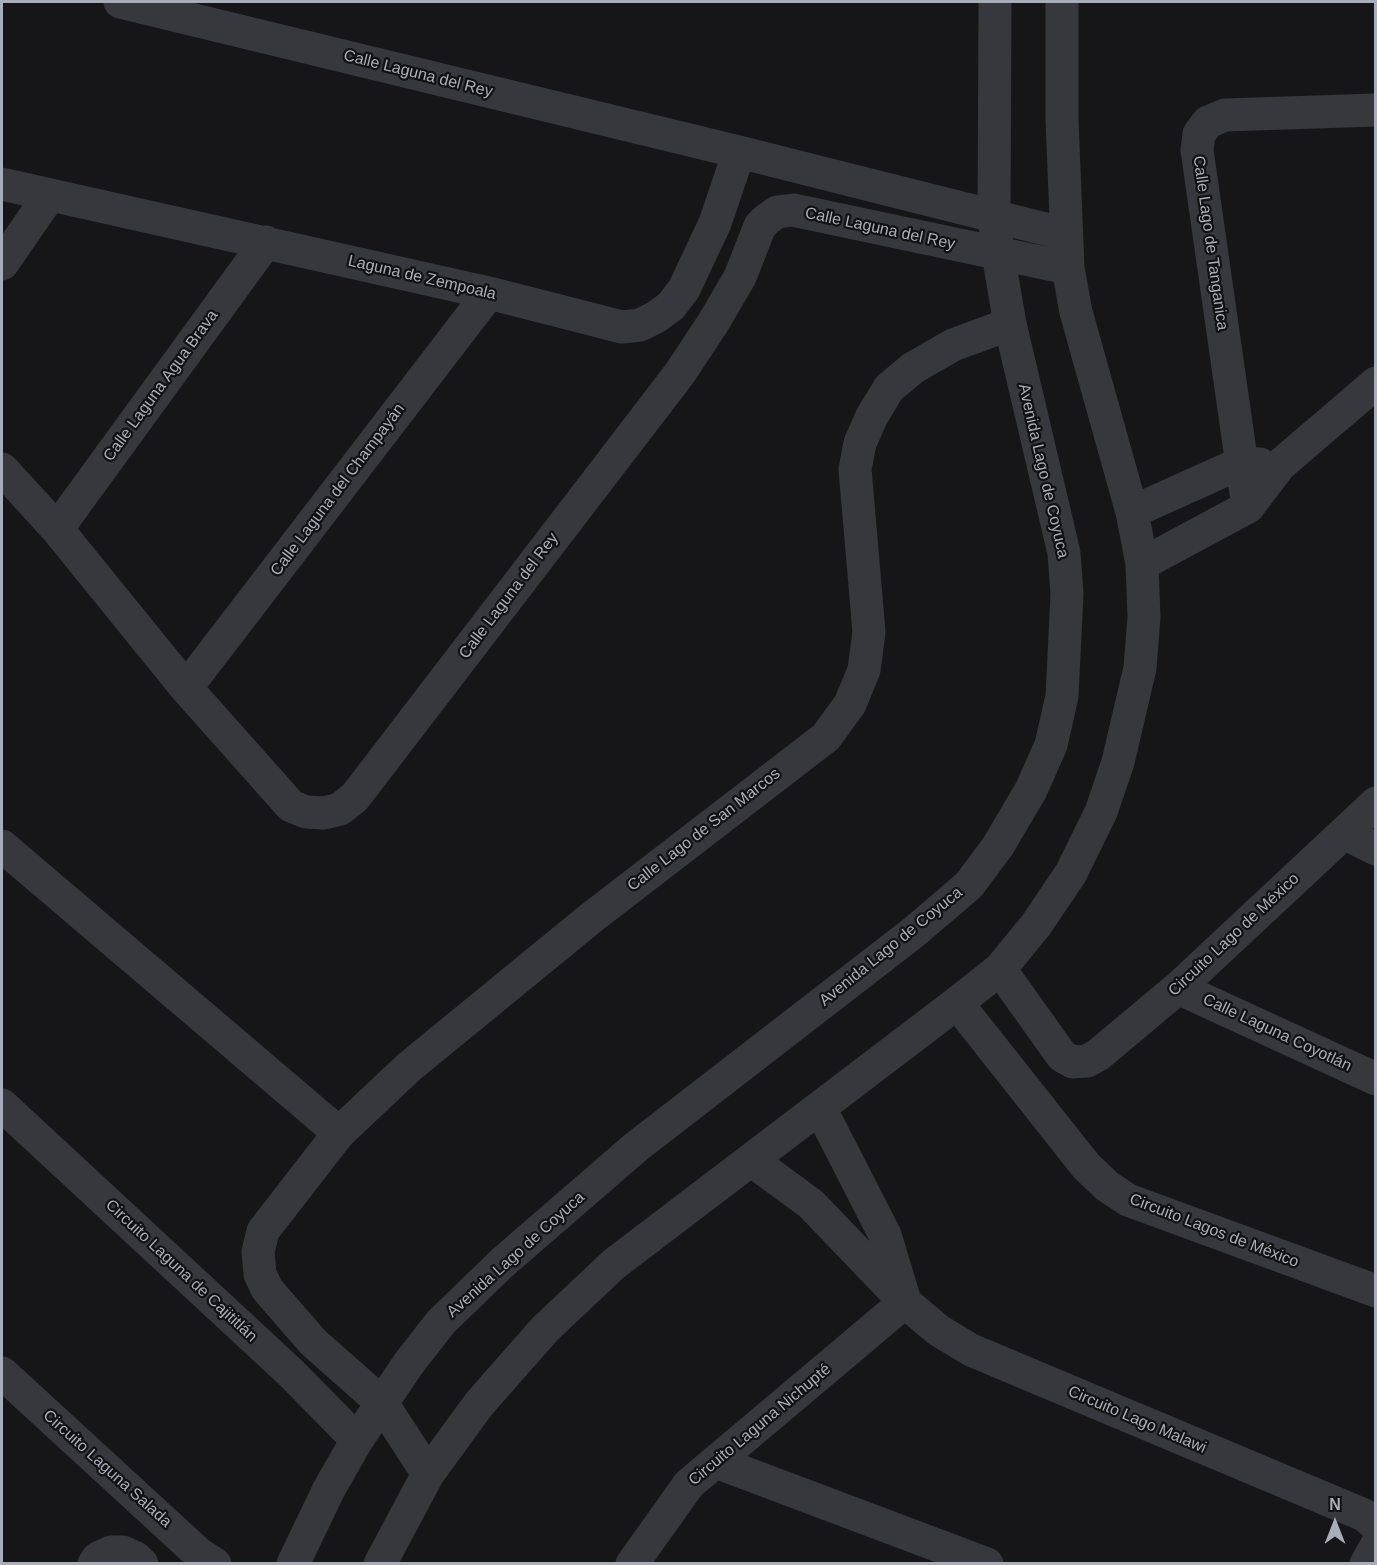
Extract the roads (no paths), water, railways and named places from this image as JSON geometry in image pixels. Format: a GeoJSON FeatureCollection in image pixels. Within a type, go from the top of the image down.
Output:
{"type":"FeatureCollection","features":[{"type":"Feature","properties":{"kind":"street","name":"Calle Laguna del Rey"},"geometry":{"type":"LineString","coordinates":[[120,2],[739,152],[1065,234]]}},
{"type":"Feature","properties":{"kind":"street","name":"Avenida Lago de Coyuca"},"geometry":{"type":"LineString","coordinates":[[293,1563],[329,1489],[357,1440],[409,1363],[441,1322],[502,1263],[636,1147],[914,933],[969,885],[998,846],[1031,790],[1051,745],[1062,696],[1067,594],[1064,553],[1010,324],[998,254],[994,216],[995,2]]}},
{"type":"Feature","properties":{"kind":"street"},"geometry":{"type":"LineString","coordinates":[[380,1563],[428,1474],[479,1404],[545,1329],[614,1264],[1000,969],[1036,925],[1071,873],[1101,812],[1118,762],[1140,668],[1143,617],[1142,564],[1132,512],[1076,312],[1068,268],[1062,120],[1062,2]]}},
{"type":"Feature","properties":{"kind":"street","name":"Calle Lago de Tanganica"},"geometry":{"type":"LineString","coordinates":[[1248,507],[1197,150],[1199,134],[1208,122],[1225,116],[1376,110]]}},
{"type":"Feature","properties":{"kind":"street","name":"Laguna de Zempoala"},"geometry":{"type":"LineString","coordinates":[[2,184],[489,293],[622,327],[640,325],[656,317],[671,306],[684,289],[715,223],[739,152]]}},
{"type":"Feature","properties":{"kind":"street"},"geometry":{"type":"LineString","coordinates":[[2,264],[49,196]]}},
{"type":"Feature","properties":{"kind":"street","name":"Calle Laguna del Rey"},"geometry":{"type":"LineString","coordinates":[[2,469],[57,529],[186,688],[291,806],[306,812],[324,813],[340,809],[356,797],[680,373],[740,277],[760,226],[766,220],[777,212],[793,210],[1068,268]]}},
{"type":"Feature","properties":{"kind":"street","name":"Calle Laguna Agua Brava"},"geometry":{"type":"LineString","coordinates":[[57,529],[266,242]]}},
{"type":"Feature","properties":{"kind":"street","name":"Calle Laguna del Champayán"},"geometry":{"type":"LineString","coordinates":[[186,688],[489,293]]}},
{"type":"Feature","properties":{"kind":"street","name":"Calle Lago de San Marcos"},"geometry":{"type":"LineString","coordinates":[[382,1403],[313,1342],[267,1289],[260,1274],[258,1252],[263,1231],[339,1133],[409,1067],[591,918],[826,737],[850,704],[864,670],[869,632],[855,469],[860,443],[872,416],[889,388],[913,368],[953,345],[1010,324]]}},
{"type":"Feature","properties":{"kind":"street"},"geometry":{"type":"LineString","coordinates":[[1142,564],[1248,507],[1280,465],[1376,383]]}},
{"type":"Feature","properties":{"kind":"street"},"geometry":{"type":"LineString","coordinates":[[1132,512],[1241,463],[1280,465]]}},
{"type":"Feature","properties":{"kind":"street","name":"Circuito Lago de México"},"geometry":{"type":"LineString","coordinates":[[1000,969],[1062,1056],[1073,1062],[1087,1061],[1098,1055],[1178,988],[1376,803]]}},
{"type":"Feature","properties":{"kind":"street"},"geometry":{"type":"LineString","coordinates":[[1344,833],[1376,849]]}},
{"type":"Feature","properties":{"kind":"street"},"geometry":{"type":"LineString","coordinates":[[2,846],[339,1133]]}},
{"type":"Feature","properties":{"kind":"street","name":"Calle Laguna Coyotlán"},"geometry":{"type":"LineString","coordinates":[[1178,988],[1376,1079]]}},
{"type":"Feature","properties":{"kind":"street","name":"Circuito Lagos de México"},"geometry":{"type":"LineString","coordinates":[[957,1003],[1086,1166],[1107,1186],[1128,1200],[1376,1291]]}},
{"type":"Feature","properties":{"kind":"street","name":"Circuito Laguna de Cajititlán"},"geometry":{"type":"LineString","coordinates":[[2,1105],[290,1372],[357,1440]]}},
{"type":"Feature","properties":{"kind":"street"},"geometry":{"type":"LineString","coordinates":[[820,1108],[885,1235],[905,1302]]}},
{"type":"Feature","properties":{"kind":"street","name":"Circuito Lago Malawi"},"geometry":{"type":"LineString","coordinates":[[751,1160],[811,1204],[905,1302],[938,1330],[970,1350],[1364,1515],[1376,1525]]}},
{"type":"Feature","properties":{"kind":"street","name":"Circuito Laguna Nichupté"},"geometry":{"type":"LineString","coordinates":[[632,1563],[689,1484],[905,1302]]}},
{"type":"Feature","properties":{"kind":"street","name":"Circuito Laguna Salada"},"geometry":{"type":"LineString","coordinates":[[2,1373],[198,1553],[215,1563]]}},
{"type":"Feature","properties":{"kind":"street"},"geometry":{"type":"LineString","coordinates":[[382,1403],[428,1474]]}},
{"type":"Feature","properties":{"kind":"street"},"geometry":{"type":"LineString","coordinates":[[716,1462],[987,1563]]}},
{"type":"Feature","properties":{"kind":"street"},"geometry":{"type":"LineString","coordinates":[[1366,1563],[1376,1546]]}},
{"type":"Feature","properties":{"kind":"street"},"geometry":{"type":"LineString","coordinates":[[94,1563],[98,1558],[111,1552],[123,1552],[142,1563]]}}]}
